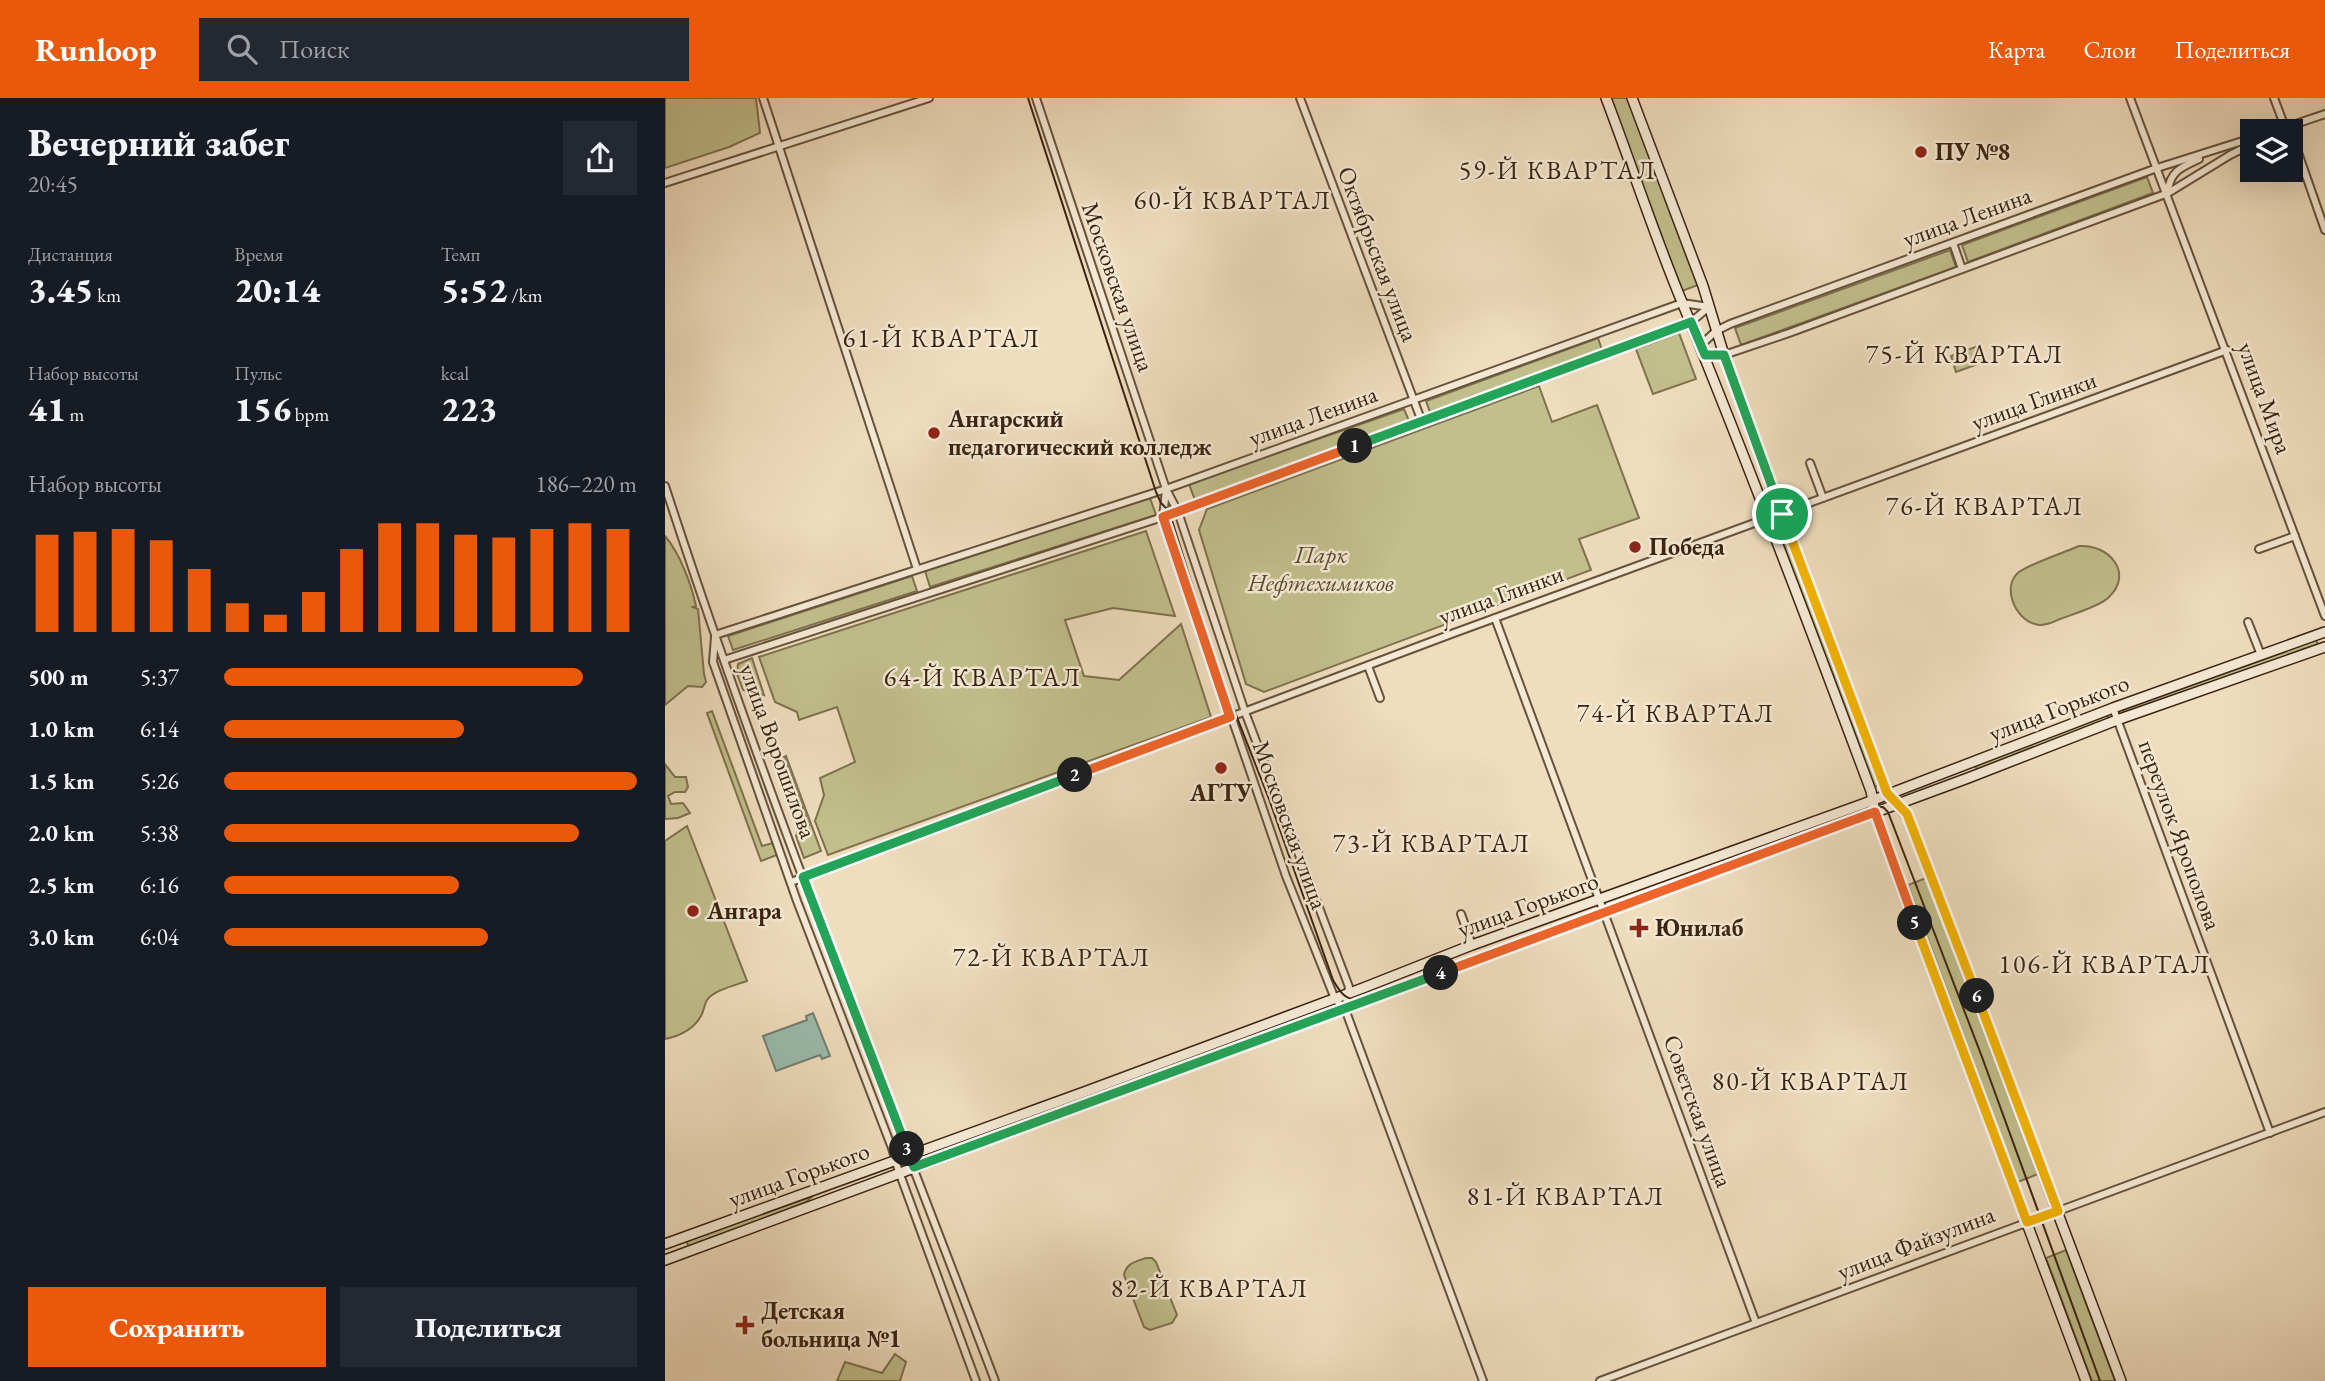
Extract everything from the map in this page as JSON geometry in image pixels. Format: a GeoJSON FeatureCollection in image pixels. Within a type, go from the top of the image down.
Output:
{"type":"FeatureCollection","features":[{"type":"Feature","properties":{"kind":"main road"},"geometry":{"type":"LineString","coordinates":[[1606,98],[1873,799],[1875,812],[1908,905],[2086,1381]]}},
{"type":"Feature","properties":{"kind":"main road"},"geometry":{"type":"LineString","coordinates":[[1632,98],[1782,514],[1887,793],[1909,818],[2121,1381]]}},
{"type":"Feature","properties":{"kind":"main road","name":"улица Горького"},"geometry":{"type":"LineString","coordinates":[[665,1244],[2325,632]]}},
{"type":"Feature","properties":{"kind":"main road","name":"улица Горького"},"geometry":{"type":"LineString","coordinates":[[665,1260],[1968,778],[2117,720],[2325,647]]}},
{"type":"Feature","properties":{"kind":"main road"},"geometry":{"type":"LineString","coordinates":[[1963,765],[1968,778]]}},
{"type":"Feature","properties":{"kind":"main road"},"geometry":{"type":"LineString","coordinates":[[675,1241],[681,1242],[685,1247],[679,1254]]}},
{"type":"Feature","properties":{"kind":"street"},"geometry":{"type":"LineString","coordinates":[[763,98],[917,569]]}},
{"type":"Feature","properties":{"kind":"street"},"geometry":{"type":"LineString","coordinates":[[665,183],[929,98]]}},
{"type":"Feature","properties":{"kind":"street","name":"Московская улица"},"geometry":{"type":"LineString","coordinates":[[1036,98],[1166,489],[1178,512],[1245,712],[1350,993]]}},
{"type":"Feature","properties":{"kind":"street","name":"Октябрьская улица"},"geometry":{"type":"LineString","coordinates":[[1300,98],[1422,422]]}},
{"type":"Feature","properties":{"kind":"street","name":"улица Мира"},"geometry":{"type":"LineString","coordinates":[[2130,98],[2325,616]]}},
{"type":"Feature","properties":{"kind":"street"},"geometry":{"type":"LineString","coordinates":[[2274,98],[2278,119]]}},
{"type":"Feature","properties":{"kind":"street"},"geometry":{"type":"LineString","coordinates":[[2303,122],[2325,114]]}},
{"type":"Feature","properties":{"kind":"street","name":"улица Ленина"},"geometry":{"type":"LineString","coordinates":[[1701,345],[1716,331],[1828,288],[2157,168],[2240,142]]}},
{"type":"Feature","properties":{"kind":"street"},"geometry":{"type":"LineString","coordinates":[[2168,193],[2170,178],[2174,173],[2220,149]]}},
{"type":"Feature","properties":{"kind":"street","name":"улица Ленина"},"geometry":{"type":"LineString","coordinates":[[1705,355],[1724,355],[2168,193],[2240,150]]}},
{"type":"Feature","properties":{"kind":"street"},"geometry":{"type":"LineString","coordinates":[[2303,167],[2325,230]]}},
{"type":"Feature","properties":{"kind":"street"},"geometry":{"type":"LineString","coordinates":[[1954,243],[1962,269]]}},
{"type":"Feature","properties":{"kind":"street","name":"улица Ленина"},"geometry":{"type":"LineString","coordinates":[[715,635],[1166,489],[1682,303],[1709,307]]}},
{"type":"Feature","properties":{"kind":"street","name":"улица Ленина"},"geometry":{"type":"LineString","coordinates":[[725,660],[1178,512],[1691,322],[1709,307]]}},
{"type":"Feature","properties":{"kind":"street","name":"улица Глинки"},"geometry":{"type":"LineString","coordinates":[[791,882],[1495,618],[2227,351]]}},
{"type":"Feature","properties":{"kind":"street"},"geometry":{"type":"LineString","coordinates":[[1810,463],[1823,498]]}},
{"type":"Feature","properties":{"kind":"street","name":"улица Ворошилова"},"geometry":{"type":"LineString","coordinates":[[665,486],[708,618],[803,877],[995,1381]]}},
{"type":"Feature","properties":{"kind":"street","name":"Московская улица"},"geometry":{"type":"LineString","coordinates":[[1166,489],[1163,517],[1286,876],[1335,999],[1345,1009],[1483,1381]]}},
{"type":"Feature","properties":{"kind":"street"},"geometry":{"type":"LineString","coordinates":[[2259,549],[2295,536]]}},
{"type":"Feature","properties":{"kind":"street"},"geometry":{"type":"LineString","coordinates":[[1495,618],[1604,911]]}},
{"type":"Feature","properties":{"kind":"street"},"geometry":{"type":"LineString","coordinates":[[2248,622],[2261,655]]}},
{"type":"Feature","properties":{"kind":"street","name":"улица Ворошилова"},"geometry":{"type":"LineString","coordinates":[[715,635],[713,662],[791,882],[892,1148],[976,1381]]}},
{"type":"Feature","properties":{"kind":"street"},"geometry":{"type":"LineString","coordinates":[[1369,666],[1381,698]]}},
{"type":"Feature","properties":{"kind":"street","name":"переулок Ярополова"},"geometry":{"type":"LineString","coordinates":[[2113,708],[2270,1133]]}},
{"type":"Feature","properties":{"kind":"street","name":"Советская улица"},"geometry":{"type":"LineString","coordinates":[[1604,911],[1756,1323]]}},
{"type":"Feature","properties":{"kind":"street"},"geometry":{"type":"LineString","coordinates":[[1461,914],[1472,945]]}},
{"type":"Feature","properties":{"kind":"street"},"geometry":{"type":"LineString","coordinates":[[1345,1009],[1350,993]]}},
{"type":"Feature","properties":{"kind":"street","name":"улица Файзулина"},"geometry":{"type":"LineString","coordinates":[[1600,1381],[2325,1112]]}},
{"type":"Feature","properties":{"kind":"green space"},"geometry":{"type":"Polygon","coordinates":[[[665,98],[756,98],[760,133],[729,147],[665,168],[665,98]]]}},
{"type":"Feature","properties":{"kind":"green space"},"geometry":{"type":"Polygon","coordinates":[[[1610,98],[1628,98],[1698,285],[1682,291],[1610,98]]]}},
{"type":"Feature","properties":{"kind":"green space"},"geometry":{"type":"Polygon","coordinates":[[[2147,177],[2153,193],[1968,262],[1962,245],[2147,177]]]}},
{"type":"Feature","properties":{"kind":"green space"},"geometry":{"type":"Polygon","coordinates":[[[1950,250],[1956,267],[1741,345],[1735,328],[1950,250]]]}},
{"type":"Feature","properties":{"kind":"green space"},"geometry":{"type":"Polygon","coordinates":[[[1679,333],[1696,379],[1653,394],[1636,349],[1679,333]]]}},
{"type":"Feature","properties":{"kind":"green space"},"geometry":{"type":"Polygon","coordinates":[[[1598,338],[1602,350],[1430,412],[1426,401],[1598,338]]]}},
{"type":"Feature","properties":{"kind":"green space"},"geometry":{"type":"Polygon","coordinates":[[[1978,346],[1984,362],[1956,372],[1951,356],[1978,346]]]}},
{"type":"Feature","properties":{"kind":"green space","name":"Парк Нефтехимиков"},"geometry":{"type":"Polygon","coordinates":[[[1539,386],[1552,422],[1597,405],[1639,518],[1579,539],[1591,570],[1264,692],[1246,684],[1199,530],[1207,509],[1539,386]]]}},
{"type":"Feature","properties":{"kind":"green space"},"geometry":{"type":"Polygon","coordinates":[[[1404,409],[1409,421],[1195,500],[1189,484],[1404,409]]]}},
{"type":"Feature","properties":{"kind":"green space"},"geometry":{"type":"Polygon","coordinates":[[[1150,498],[1156,515],[930,587],[925,571],[1150,498]]]}},
{"type":"Feature","properties":{"kind":"green space"},"geometry":{"type":"Polygon","coordinates":[[[1779,521],[1878,786],[1873,787],[1775,523],[1779,521]]]}},
{"type":"Feature","properties":{"kind":"green space"},"geometry":{"type":"Polygon","coordinates":[[[1146,531],[1175,616],[1113,608],[1065,620],[1084,676],[1119,680],[1181,624],[1211,717],[828,855],[815,821],[824,795],[820,778],[855,762],[837,707],[799,720],[797,712],[775,702],[759,657],[1146,531]]]}},
{"type":"Feature","properties":{"kind":"green space"},"geometry":{"type":"Polygon","coordinates":[[[665,536],[684,569],[696,606],[693,607],[698,609],[706,682],[702,687],[688,686],[665,705],[665,536]]]}},
{"type":"Feature","properties":{"kind":"green space"},"geometry":{"type":"Polygon","coordinates":[[[2079,546],[2100,550],[2115,562],[2119,579],[2116,588],[2100,604],[2086,610],[2045,625],[2028,621],[2016,609],[2013,601],[2011,585],[2014,578],[2032,565],[2079,546]]]}},
{"type":"Feature","properties":{"kind":"green space"},"geometry":{"type":"Polygon","coordinates":[[[912,576],[917,591],[733,650],[728,636],[912,576]]]}},
{"type":"Feature","properties":{"kind":"green space"},"geometry":{"type":"Polygon","coordinates":[[[2316,638],[2318,646],[2125,715],[2122,708],[2316,638]]]}},
{"type":"Feature","properties":{"kind":"green space"},"geometry":{"type":"Polygon","coordinates":[[[752,658],[764,695],[743,690],[737,674],[738,664],[752,658]]]}},
{"type":"Feature","properties":{"kind":"green space"},"geometry":{"type":"Polygon","coordinates":[[[712,711],[762,846],[773,843],[777,855],[761,861],[707,713],[712,711]]]}},
{"type":"Feature","properties":{"kind":"green space"},"geometry":{"type":"Polygon","coordinates":[[[2107,714],[2110,721],[1977,771],[1975,764],[2107,714]]]}},
{"type":"Feature","properties":{"kind":"green space"},"geometry":{"type":"Polygon","coordinates":[[[786,756],[821,851],[804,858],[796,836],[798,831],[809,825],[784,757],[786,756]]]}},
{"type":"Feature","properties":{"kind":"green space"},"geometry":{"type":"Polygon","coordinates":[[[665,764],[675,777],[686,777],[688,787],[685,792],[675,792],[668,796],[671,804],[683,803],[690,813],[678,818],[665,819],[665,764]]]}},
{"type":"Feature","properties":{"kind":"green space","name":"Ангара"},"geometry":{"type":"Polygon","coordinates":[[[687,826],[747,981],[715,993],[707,1000],[698,1021],[690,1029],[665,1039],[665,841],[687,826]]]}},
{"type":"Feature","properties":{"kind":"green space"},"geometry":{"type":"Polygon","coordinates":[[[1926,878],[2038,1174],[2018,1182],[1908,885],[1926,878]]]}},
{"type":"Feature","properties":{"kind":"green space"},"geometry":{"type":"Polygon","coordinates":[[[1295,1018],[1290,1025],[1092,1098],[1090,1094],[1295,1018]]]}},
{"type":"Feature","properties":{"kind":"green space"},"geometry":{"type":"Polygon","coordinates":[[[1084,1096],[1085,1101],[929,1158],[928,1153],[1084,1096]]]}},
{"type":"Feature","properties":{"kind":"green space"},"geometry":{"type":"Polygon","coordinates":[[[813,1196],[806,1202],[689,1247],[686,1241],[813,1196]]]}},
{"type":"Feature","properties":{"kind":"green space"},"geometry":{"type":"Polygon","coordinates":[[[2066,1250],[2115,1381],[2092,1381],[2046,1258],[2066,1250]]]}},
{"type":"Feature","properties":{"kind":"green space"},"geometry":{"type":"Polygon","coordinates":[[[1152,1258],[1156,1262],[1177,1315],[1172,1323],[1150,1330],[1144,1327],[1124,1275],[1129,1265],[1152,1258]]]}},
{"type":"Feature","properties":{"kind":"green space"},"geometry":{"type":"Polygon","coordinates":[[[895,1354],[906,1362],[900,1381],[837,1381],[845,1362],[882,1373],[895,1354]]]}},
{"type":"Feature","properties":{"kind":"shaded area"},"geometry":{"type":"Polygon","coordinates":[[[813,1013],[830,1056],[822,1059],[820,1055],[776,1071],[763,1036],[807,1020],[806,1016],[813,1013]]]}},
{"type":"Feature","properties":{"kind":"tram line"},"geometry":{"type":"LineString","coordinates":[[1028,98],[1156,492],[1169,511],[1220,674],[1269,799],[1333,980],[1340,991],[1346,997],[1358,999],[1870,808],[1883,807],[1888,812],[1982,1057],[2100,1381]]}},
{"type":"Feature","properties":{"kind":"place","name":"ПУ №8"},"geometry":{"type":"Point","coordinates":[1921,152]}},
{"type":"Feature","properties":{"kind":"place","name":"Ангарский педагогический колледж"},"geometry":{"type":"Point","coordinates":[934,433]}},
{"type":"Feature","properties":{"kind":"place","name":"Победа"},"geometry":{"type":"Point","coordinates":[1635,547]}},
{"type":"Feature","properties":{"kind":"place","name":"АГТУ"},"geometry":{"type":"Point","coordinates":[1221,768]}},
{"type":"Feature","properties":{"kind":"place","name":"Ангара"},"geometry":{"type":"Point","coordinates":[693,911]}},
{"type":"Feature","properties":{"kind":"place","name":"Юнилаб"},"geometry":{"type":"Point","coordinates":[1639,928]}},
{"type":"Feature","properties":{"kind":"place","name":"Детская больница №1"},"geometry":{"type":"Point","coordinates":[745,1325]}},
{"type":"Feature","properties":{"kind":"district","name":"59-Й КВАРТАЛ"},"geometry":{"type":"Point","coordinates":[1558,170]}},
{"type":"Feature","properties":{"kind":"district","name":"60-Й КВАРТАЛ"},"geometry":{"type":"Point","coordinates":[1233,200]}},
{"type":"Feature","properties":{"kind":"district","name":"61-Й КВАРТАЛ"},"geometry":{"type":"Point","coordinates":[942,338]}},
{"type":"Feature","properties":{"kind":"district","name":"75-Й КВАРТАЛ"},"geometry":{"type":"Point","coordinates":[1965,354]}},
{"type":"Feature","properties":{"kind":"district","name":"76-Й КВАРТАЛ"},"geometry":{"type":"Point","coordinates":[1985,506]}},
{"type":"Feature","properties":{"kind":"district","name":"64-Й КВАРТАЛ"},"geometry":{"type":"Point","coordinates":[983,677]}},
{"type":"Feature","properties":{"kind":"district","name":"74-Й КВАРТАЛ"},"geometry":{"type":"Point","coordinates":[1676,713]}},
{"type":"Feature","properties":{"kind":"district","name":"73-Й КВАРТАЛ"},"geometry":{"type":"Point","coordinates":[1432,843]}},
{"type":"Feature","properties":{"kind":"district","name":"72-Й КВАРТАЛ"},"geometry":{"type":"Point","coordinates":[1052,957]}},
{"type":"Feature","properties":{"kind":"district","name":"106-Й КВАРТАЛ"},"geometry":{"type":"Point","coordinates":[2105,964]}},
{"type":"Feature","properties":{"kind":"district","name":"80-Й КВАРТАЛ"},"geometry":{"type":"Point","coordinates":[1811,1081]}},
{"type":"Feature","properties":{"kind":"district","name":"81-Й КВАРТАЛ"},"geometry":{"type":"Point","coordinates":[1566,1196]}},
{"type":"Feature","properties":{"kind":"district","name":"82-Й КВАРТАЛ"},"geometry":{"type":"Point","coordinates":[1210,1288]}},
{"type":"Feature","properties":{"kind":"route"},"geometry":{"type":"LineString","coordinates":[[1691,322],[1705,355],[1724,355],[1782,514],[1887,793],[1909,818],[2058,1211],[2027,1222],[1875,812],[914,1167],[803,877],[1230,717],[1163,517],[1691,322]]}}]}
